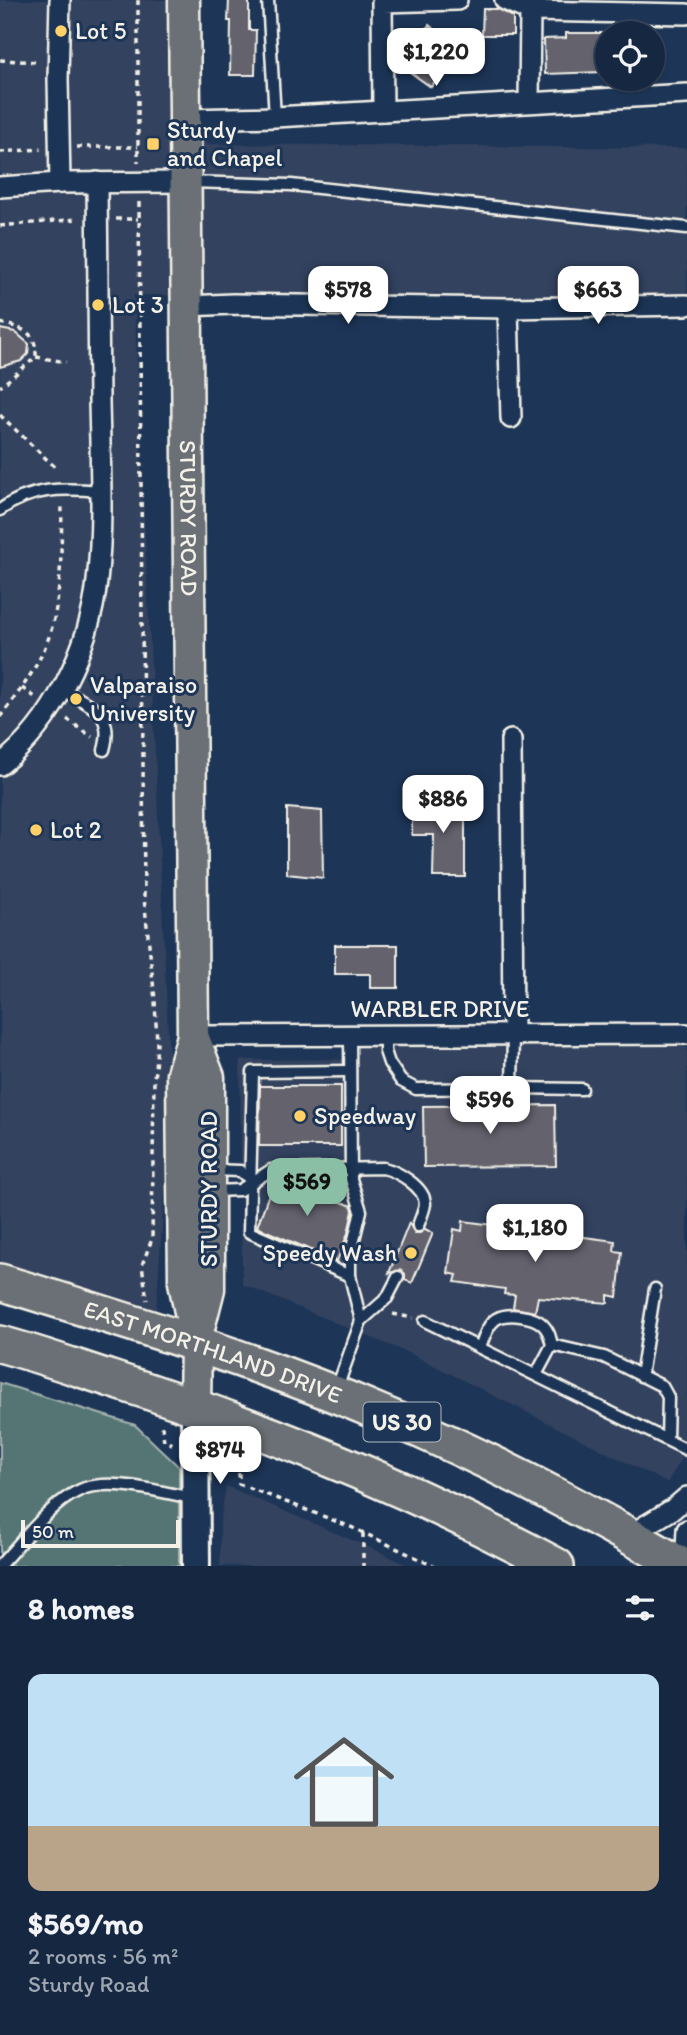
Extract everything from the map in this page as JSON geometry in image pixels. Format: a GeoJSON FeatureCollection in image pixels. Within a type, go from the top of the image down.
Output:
{"type":"FeatureCollection","features":[{"type":"Feature","properties":{"kind":"highway","name":"EAST MORTHLAND DRIVE"},"geometry":{"type":"LineString","coordinates":[[0,1282],[196,1342],[386,1415],[534,1485],[684,1566]]}},
{"type":"Feature","properties":{"kind":"highway","name":"US 30"},"geometry":{"type":"LineString","coordinates":[[0,1344],[195,1406],[359,1472],[508,1540],[556,1566]]}},
{"type":"Feature","properties":{"kind":"main road","name":"STURDY ROAD"},"geometry":{"type":"LineString","coordinates":[[184,0],[193,1036],[182,1074],[184,1282],[196,1342],[195,1406]]}},
{"type":"Feature","properties":{"kind":"main road","name":"STURDY ROAD"},"geometry":{"type":"LineString","coordinates":[[193,1036],[209,1077],[209,1289],[196,1342]]}},
{"type":"Feature","properties":{"kind":"street"},"geometry":{"type":"LineString","coordinates":[[60,0],[60,183]]}},
{"type":"Feature","properties":{"kind":"street"},"geometry":{"type":"LineString","coordinates":[[383,111],[382,2],[457,0]]}},
{"type":"Feature","properties":{"kind":"street"},"geometry":{"type":"LineString","coordinates":[[505,0],[530,11],[687,14]]}},
{"type":"Feature","properties":{"kind":"street"},"geometry":{"type":"LineString","coordinates":[[529,102],[530,11]]}},
{"type":"Feature","properties":{"kind":"street"},"geometry":{"type":"LineString","coordinates":[[186,118],[275,117],[687,94]]}},
{"type":"Feature","properties":{"kind":"street"},"geometry":{"type":"LineString","coordinates":[[0,765],[14,755],[47,716],[62,689],[88,627],[97,582],[100,491],[97,182]]}},
{"type":"Feature","properties":{"kind":"street"},"geometry":{"type":"LineString","coordinates":[[0,187],[97,182],[186,182]]}},
{"type":"Feature","properties":{"kind":"street"},"geometry":{"type":"LineString","coordinates":[[187,306],[233,304],[508,308],[687,304]]}},
{"type":"Feature","properties":{"kind":"street"},"geometry":{"type":"LineString","coordinates":[[508,308],[511,418]]}},
{"type":"Feature","properties":{"kind":"street"},"geometry":{"type":"LineString","coordinates":[[511,740],[513,1033]]}},
{"type":"Feature","properties":{"kind":"street","name":"WARBLER DRIVE"},"geometry":{"type":"LineString","coordinates":[[193,1036],[687,1034]]}},
{"type":"Feature","properties":{"kind":"street","name":"STURDY ROAD"},"geometry":{"type":"LineString","coordinates":[[195,1406],[196,1566]]}},
{"type":"Feature","properties":{"kind":"street"},"geometry":{"type":"LineString","coordinates":[[630,1535],[673,1509],[687,1497]]}},
{"type":"Feature","properties":{"kind":"street"},"geometry":{"type":"LineString","coordinates":[[684,1566],[687,1530]]}},
{"type":"Feature","properties":{"kind":"lane"},"geometry":{"type":"LineString","coordinates":[[268,0],[275,117]]}},
{"type":"Feature","properties":{"kind":"lane"},"geometry":{"type":"LineString","coordinates":[[186,182],[291,185],[687,228]]}},
{"type":"Feature","properties":{"kind":"lane"},"geometry":{"type":"LineString","coordinates":[[0,510],[15,499],[59,488],[100,491]]}},
{"type":"Feature","properties":{"kind":"lane"},"geometry":{"type":"LineString","coordinates":[[62,689],[103,716],[108,738],[104,750]]}},
{"type":"Feature","properties":{"kind":"lane"},"geometry":{"type":"LineString","coordinates":[[512,1088],[513,1033]]}},
{"type":"Feature","properties":{"kind":"lane"},"geometry":{"type":"LineString","coordinates":[[350,1034],[351,1179],[360,1211],[350,1256],[350,1276],[361,1321]]}},
{"type":"Feature","properties":{"kind":"lane"},"geometry":{"type":"LineString","coordinates":[[385,1034],[385,1051],[389,1063],[401,1081],[416,1089],[582,1089]]}},
{"type":"Feature","properties":{"kind":"lane"},"geometry":{"type":"LineString","coordinates":[[350,1276],[249,1232],[253,1072],[351,1071]]}},
{"type":"Feature","properties":{"kind":"lane"},"geometry":{"type":"LineString","coordinates":[[209,1180],[240,1190],[271,1170],[383,1168],[397,1171],[424,1199],[425,1206],[418,1227]]}},
{"type":"Feature","properties":{"kind":"lane"},"geometry":{"type":"LineString","coordinates":[[209,1180],[240,1171],[252,1181]]}},
{"type":"Feature","properties":{"kind":"lane"},"geometry":{"type":"LineString","coordinates":[[335,1395],[361,1321],[387,1298],[398,1277]]}},
{"type":"Feature","properties":{"kind":"lane"},"geometry":{"type":"LineString","coordinates":[[641,1376],[656,1289]]}},
{"type":"Feature","properties":{"kind":"lane"},"geometry":{"type":"LineString","coordinates":[[480,1347],[489,1326],[496,1319],[517,1316],[540,1322],[550,1335],[551,1345],[536,1375]]}},
{"type":"Feature","properties":{"kind":"lane"},"geometry":{"type":"LineString","coordinates":[[425,1321],[687,1450]]}},
{"type":"Feature","properties":{"kind":"lane"},"geometry":{"type":"LineString","coordinates":[[551,1345],[604,1357],[662,1386],[668,1397],[667,1440]]}},
{"type":"Feature","properties":{"kind":"lane"},"geometry":{"type":"LineString","coordinates":[[0,1565],[58,1504],[76,1491],[91,1486],[127,1487],[196,1499]]}},
{"type":"Feature","properties":{"kind":"path"},"geometry":{"type":"LineString","coordinates":[[138,0],[138,147]]}},
{"type":"Feature","properties":{"kind":"path"},"geometry":{"type":"LineString","coordinates":[[0,60],[58,62]]}},
{"type":"Feature","properties":{"kind":"path"},"geometry":{"type":"LineString","coordinates":[[0,226],[81,219]]}},
{"type":"Feature","properties":{"kind":"path"},"geometry":{"type":"LineString","coordinates":[[108,219],[138,219],[144,898],[157,1045],[152,1239],[142,1265]]}},
{"type":"Feature","properties":{"kind":"path"},"geometry":{"type":"LineString","coordinates":[[0,324],[17,327],[31,335],[36,345],[36,357]]}},
{"type":"Feature","properties":{"kind":"path"},"geometry":{"type":"LineString","coordinates":[[0,387],[36,357],[66,362]]}},
{"type":"Feature","properties":{"kind":"path"},"geometry":{"type":"LineString","coordinates":[[0,415],[56,468]]}},
{"type":"Feature","properties":{"kind":"path"},"geometry":{"type":"LineString","coordinates":[[0,717],[22,688],[43,651],[52,626],[61,563],[62,507]]}},
{"type":"Feature","properties":{"kind":"path"},"geometry":{"type":"LineString","coordinates":[[374,1310],[425,1321]]}},
{"type":"Feature","properties":{"kind":"path"},"geometry":{"type":"LineString","coordinates":[[239,1463],[239,1483],[363,1533],[434,1566]]}},
{"type":"Feature","properties":{"kind":"path"},"geometry":{"type":"LineString","coordinates":[[363,1533],[363,1566]]}},
{"type":"Feature","properties":{"kind":"shaded area","name":"Valparaiso University"},"geometry":{"type":"Polygon","coordinates":[[[0,0],[198,0],[206,144],[687,148],[687,302],[134,295],[171,1097],[156,1314],[0,1277],[0,0]]]}},
{"type":"Feature","properties":{"kind":"shaded area"},"geometry":{"type":"Polygon","coordinates":[[[358,1034],[687,1034],[687,1450],[667,1483],[413,1355],[242,1284],[240,1060],[358,1059],[358,1034]]]}},
{"type":"Feature","properties":{"kind":"shaded area"},"geometry":{"type":"Polygon","coordinates":[[[226,1486],[409,1566],[220,1566],[220,1521],[226,1486]]]}},
{"type":"Feature","properties":{"kind":"green space"},"geometry":{"type":"Polygon","coordinates":[[[0,1383],[135,1425],[179,1467],[179,1566],[0,1566],[0,1383]]]}},
{"type":"Feature","properties":{"kind":"building"},"geometry":{"type":"Polygon","coordinates":[[[229,0],[249,0],[249,30],[256,30],[255,75],[230,75],[229,0]]]}},
{"type":"Feature","properties":{"kind":"building"},"geometry":{"type":"Polygon","coordinates":[[[483,9],[497,9],[513,17],[513,35],[482,35],[483,9]]]}},
{"type":"Feature","properties":{"kind":"building"},"geometry":{"type":"Polygon","coordinates":[[[429,25],[459,47],[431,87],[400,65],[429,25]]]}},
{"type":"Feature","properties":{"kind":"building"},"geometry":{"type":"Polygon","coordinates":[[[566,33],[595,33],[595,72],[545,74],[544,39],[566,38],[566,33]]]}},
{"type":"Feature","properties":{"kind":"building"},"geometry":{"type":"Polygon","coordinates":[[[0,329],[15,332],[29,344],[28,354],[21,361],[0,367],[0,329]]]}},
{"type":"Feature","properties":{"kind":"building"},"geometry":{"type":"Polygon","coordinates":[[[412,803],[465,803],[465,877],[433,877],[434,835],[412,835],[412,803]]]}},
{"type":"Feature","properties":{"kind":"building"},"geometry":{"type":"Polygon","coordinates":[[[287,808],[322,811],[323,878],[287,874],[287,808]]]}},
{"type":"Feature","properties":{"kind":"building"},"geometry":{"type":"Polygon","coordinates":[[[335,945],[398,945],[398,988],[370,988],[370,974],[335,974],[335,945]]]}},
{"type":"Feature","properties":{"kind":"building","name":"Speedway"},"geometry":{"type":"Polygon","coordinates":[[[260,1086],[341,1086],[341,1146],[259,1146],[260,1086]]]}},
{"type":"Feature","properties":{"kind":"building"},"geometry":{"type":"Polygon","coordinates":[[[555,1105],[556,1166],[424,1167],[423,1106],[555,1105]]]}},
{"type":"Feature","properties":{"kind":"building","name":"Speedway"},"geometry":{"type":"Polygon","coordinates":[[[275,1177],[352,1206],[348,1233],[337,1261],[257,1227],[275,1177]]]}},
{"type":"Feature","properties":{"kind":"building"},"geometry":{"type":"Polygon","coordinates":[[[463,1221],[615,1241],[614,1251],[622,1252],[617,1297],[608,1295],[608,1303],[538,1297],[535,1312],[513,1308],[515,1295],[504,1294],[505,1289],[455,1282],[457,1275],[448,1273],[454,1229],[462,1231],[463,1221]]]}},
{"type":"Feature","properties":{"kind":"building","name":"Speedy Wash"},"geometry":{"type":"Polygon","coordinates":[[[409,1223],[415,1233],[425,1229],[433,1233],[412,1283],[405,1280],[405,1274],[401,1270],[389,1273],[409,1223]]]}},
{"type":"Feature","properties":{"kind":"place","name":"Lot 5"},"geometry":{"type":"Point","coordinates":[61,31]}},
{"type":"Feature","properties":{"kind":"place","name":"Sturdy and Chapel"},"geometry":{"type":"Point","coordinates":[153,144]}},
{"type":"Feature","properties":{"kind":"place","name":"Lot 3"},"geometry":{"type":"Point","coordinates":[98,305]}},
{"type":"Feature","properties":{"kind":"place","name":"Valparaiso University"},"geometry":{"type":"Point","coordinates":[76,699]}},
{"type":"Feature","properties":{"kind":"place","name":"Lot 2"},"geometry":{"type":"Point","coordinates":[36,830]}},
{"type":"Feature","properties":{"kind":"place","name":"Speedway"},"geometry":{"type":"Point","coordinates":[300,1116]}},
{"type":"Feature","properties":{"kind":"place","name":"Speedy Wash"},"geometry":{"type":"Point","coordinates":[411,1253]}}]}
